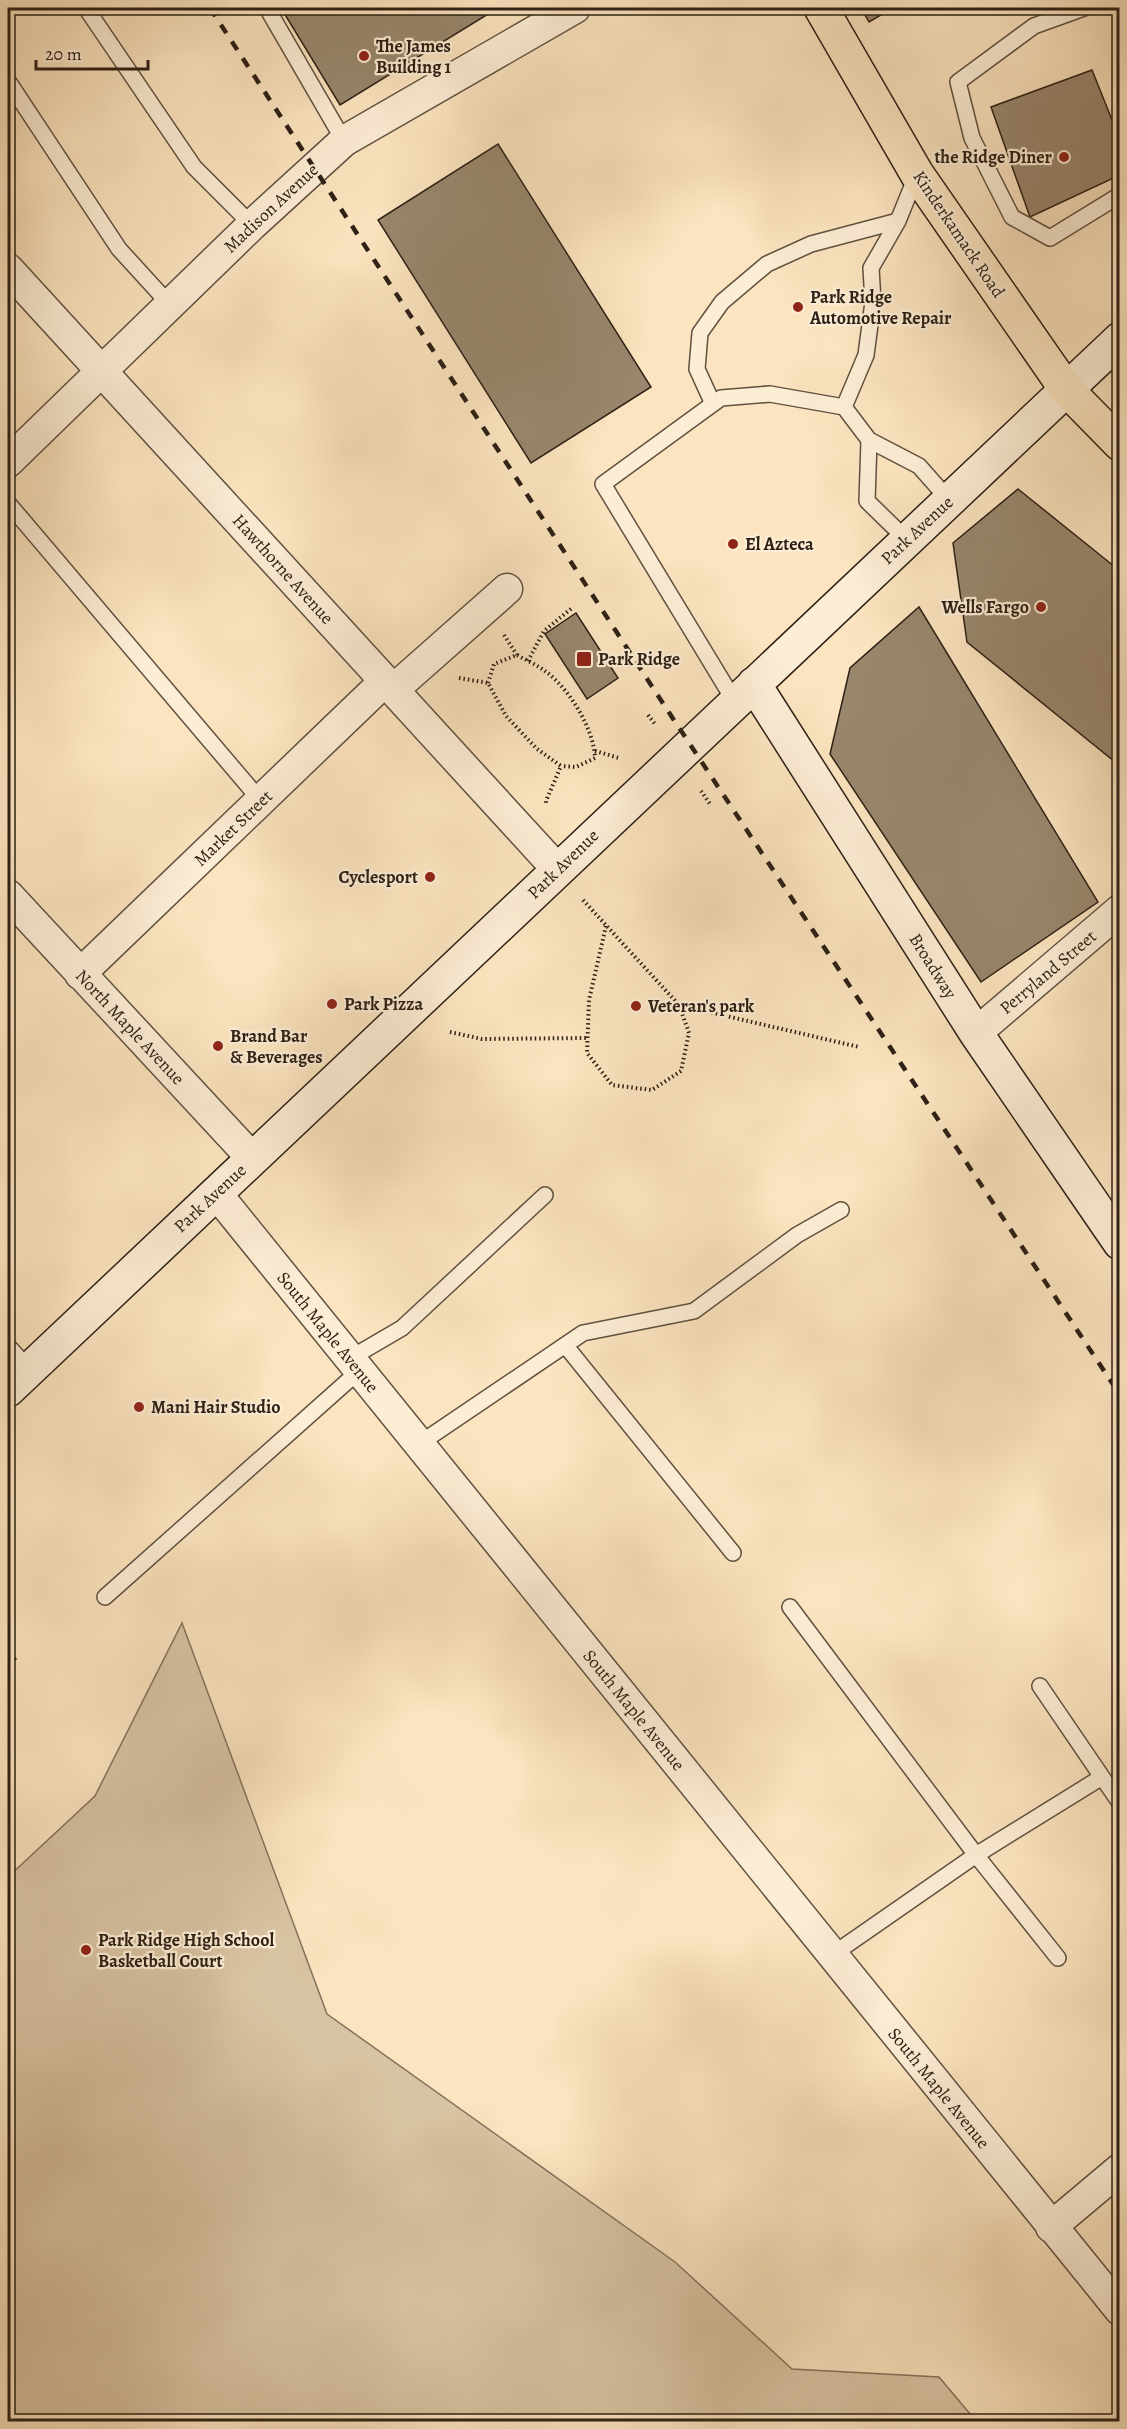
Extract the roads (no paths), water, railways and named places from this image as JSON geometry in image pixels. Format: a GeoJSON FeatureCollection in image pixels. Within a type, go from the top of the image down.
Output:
{"type":"FeatureCollection","features":[{"type":"Feature","properties":{"kind":"main road","name":"Kinderkamack Road"},"geometry":{"type":"LineString","coordinates":[[821,8],[917,174],[1066,389],[1119,444]]}},
{"type":"Feature","properties":{"kind":"street","name":"Madison Avenue"},"geometry":{"type":"LineString","coordinates":[[8,462],[252,225],[344,141],[575,8]]}},
{"type":"Feature","properties":{"kind":"street","name":"Hawthorne Avenue"},"geometry":{"type":"LineString","coordinates":[[8,269],[558,870]]}},
{"type":"Feature","properties":{"kind":"street","name":"Park Avenue"},"geometry":{"type":"LineString","coordinates":[[15,1368],[216,1193],[1119,339]]}},
{"type":"Feature","properties":{"kind":"street","name":"Market Street"},"geometry":{"type":"LineString","coordinates":[[81,974],[261,801],[389,686],[507,589]]}},
{"type":"Feature","properties":{"kind":"street","name":"Broadway"},"geometry":{"type":"LineString","coordinates":[[744,693],[1119,1243]]}},
{"type":"Feature","properties":{"kind":"street","name":"North Maple Avenue"},"geometry":{"type":"LineString","coordinates":[[8,896],[252,1158]]}},
{"type":"Feature","properties":{"kind":"street","name":"Perryland Street"},"geometry":{"type":"LineString","coordinates":[[976,1033],[1119,910]]}},
{"type":"Feature","properties":{"kind":"street","name":"South Maple Avenue"},"geometry":{"type":"LineString","coordinates":[[216,1193],[1119,2310]]}},
{"type":"Feature","properties":{"kind":"street"},"geometry":{"type":"LineString","coordinates":[[1052,2227],[1119,2169]]}},
{"type":"Feature","properties":{"kind":"lane"},"geometry":{"type":"LineString","coordinates":[[86,8],[194,167],[252,225]]}},
{"type":"Feature","properties":{"kind":"lane"},"geometry":{"type":"LineString","coordinates":[[267,8],[344,141]]}},
{"type":"Feature","properties":{"kind":"lane"},"geometry":{"type":"LineString","coordinates":[[1084,8],[1034,26],[958,82],[972,138],[1012,217],[1050,238],[1119,195]]}},
{"type":"Feature","properties":{"kind":"lane"},"geometry":{"type":"LineString","coordinates":[[1117,8],[1119,13]]}},
{"type":"Feature","properties":{"kind":"lane"},"geometry":{"type":"LineString","coordinates":[[8,81],[119,249],[171,306]]}},
{"type":"Feature","properties":{"kind":"lane"},"geometry":{"type":"LineString","coordinates":[[844,407],[866,355],[873,302],[871,268],[898,221],[917,174]]}},
{"type":"Feature","properties":{"kind":"lane"},"geometry":{"type":"LineString","coordinates":[[713,404],[697,369],[700,333],[722,302],[767,264],[811,244],[898,221]]}},
{"type":"Feature","properties":{"kind":"lane"},"geometry":{"type":"LineString","coordinates":[[744,693],[603,484],[722,398],[770,394],[844,407],[869,440],[919,466],[949,500]]}},
{"type":"Feature","properties":{"kind":"lane"},"geometry":{"type":"LineString","coordinates":[[869,440],[867,501],[907,540]]}},
{"type":"Feature","properties":{"kind":"lane"},"geometry":{"type":"LineString","coordinates":[[8,503],[261,801]]}},
{"type":"Feature","properties":{"kind":"lane"},"geometry":{"type":"LineString","coordinates":[[105,1597],[354,1365],[402,1328],[545,1195]]}},
{"type":"Feature","properties":{"kind":"lane"},"geometry":{"type":"LineString","coordinates":[[419,1444],[583,1332],[694,1311],[797,1235],[841,1210]]}},
{"type":"Feature","properties":{"kind":"lane"},"geometry":{"type":"LineString","coordinates":[[565,1345],[733,1553]]}},
{"type":"Feature","properties":{"kind":"lane"},"geometry":{"type":"LineString","coordinates":[[790,1607],[976,1855],[1058,1958]]}},
{"type":"Feature","properties":{"kind":"lane"},"geometry":{"type":"LineString","coordinates":[[1040,1686],[1119,1803]]}},
{"type":"Feature","properties":{"kind":"lane"},"geometry":{"type":"LineString","coordinates":[[832,1955],[976,1855],[1102,1777]]}},
{"type":"Feature","properties":{"kind":"railway"},"geometry":{"type":"LineString","coordinates":[[210,8],[668,711],[1120,1395]]}},
{"type":"Feature","properties":{"kind":"place","name":"The James Building 1"},"geometry":{"type":"Point","coordinates":[364,56]}},
{"type":"Feature","properties":{"kind":"place","name":"the Ridge Diner"},"geometry":{"type":"Point","coordinates":[1064,157]}},
{"type":"Feature","properties":{"kind":"place","name":"Park Ridge Automotive Repair"},"geometry":{"type":"Point","coordinates":[798,307]}},
{"type":"Feature","properties":{"kind":"place","name":"El Azteca"},"geometry":{"type":"Point","coordinates":[733,544]}},
{"type":"Feature","properties":{"kind":"place","name":"Wells Fargo"},"geometry":{"type":"Point","coordinates":[1041,607]}},
{"type":"Feature","properties":{"kind":"place","name":"Park Ridge"},"geometry":{"type":"Point","coordinates":[584,659]}},
{"type":"Feature","properties":{"kind":"place","name":"Cyclesport"},"geometry":{"type":"Point","coordinates":[430,877]}},
{"type":"Feature","properties":{"kind":"place","name":"Park Pizza"},"geometry":{"type":"Point","coordinates":[332,1004]}},
{"type":"Feature","properties":{"kind":"place","name":"Veteran's park"},"geometry":{"type":"Point","coordinates":[636,1006]}},
{"type":"Feature","properties":{"kind":"place","name":"Brand Bar & Beverages"},"geometry":{"type":"Point","coordinates":[218,1046]}},
{"type":"Feature","properties":{"kind":"place","name":"Mani Hair Studio"},"geometry":{"type":"Point","coordinates":[139,1407]}},
{"type":"Feature","properties":{"kind":"place","name":"Park Ridge High School Basketball Court"},"geometry":{"type":"Point","coordinates":[86,1950]}}]}
